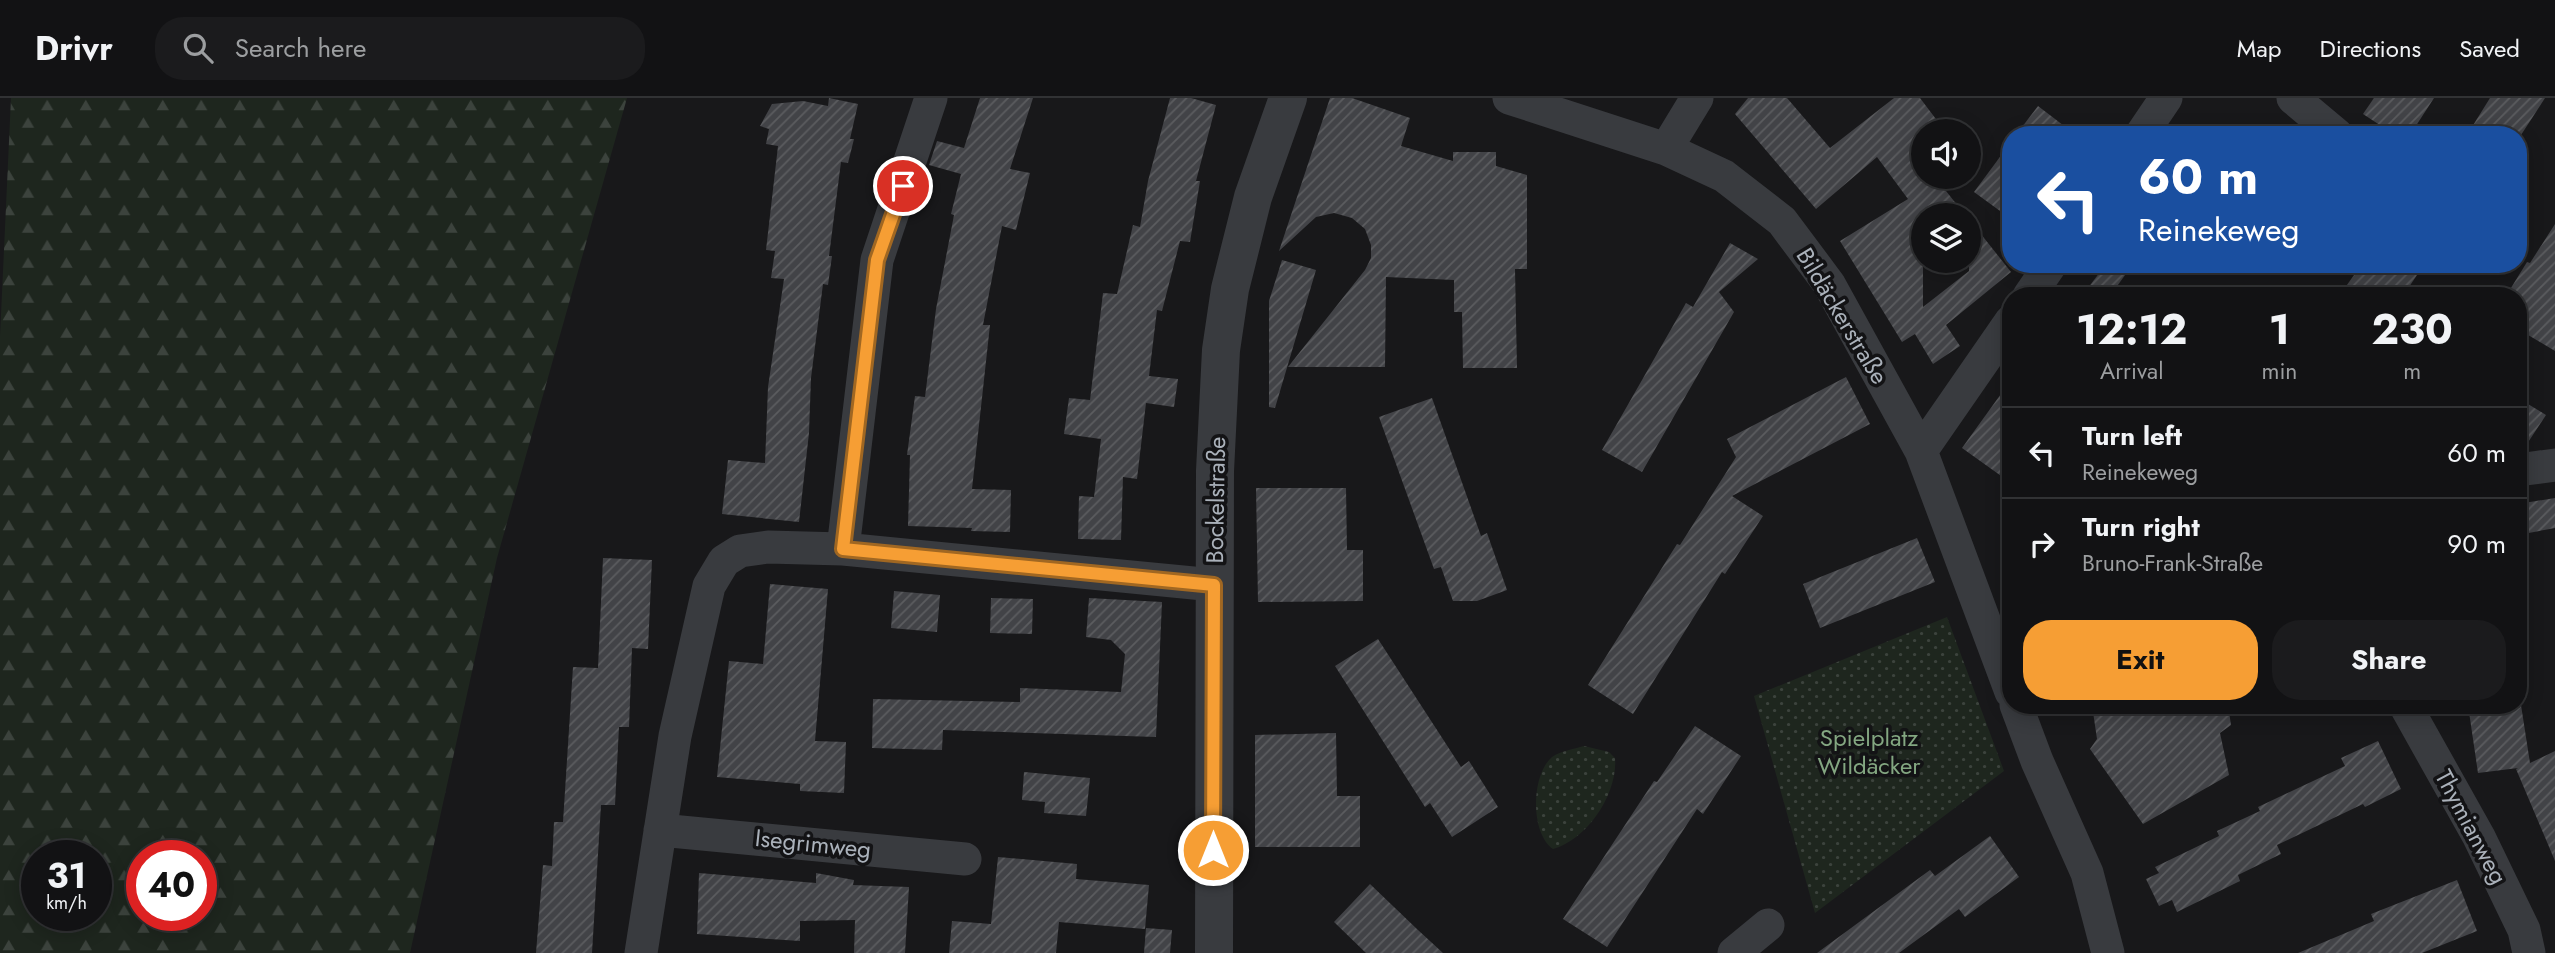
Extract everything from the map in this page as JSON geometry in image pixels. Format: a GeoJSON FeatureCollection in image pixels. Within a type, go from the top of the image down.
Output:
{"type":"FeatureCollection","features":[{"type":"Feature","properties":{"kind":"street"},"geometry":{"type":"LineString","coordinates":[[843,549],[877,260],[931,98]]}},
{"type":"Feature","properties":{"kind":"street","name":"Bockelstraße"},"geometry":{"type":"LineString","coordinates":[[1214,953],[1215,471],[1221,350],[1230,289],[1253,197],[1288,98]]}},
{"type":"Feature","properties":{"kind":"street","name":"Bildäckerstraße"},"geometry":{"type":"LineString","coordinates":[[1509,98],[1666,149],[1724,176],[1782,222],[1829,285],[1921,452],[2002,661]]}},
{"type":"Feature","properties":{"kind":"street"},"geometry":{"type":"LineString","coordinates":[[1666,149],[1697,98]]}},
{"type":"Feature","properties":{"kind":"street"},"geometry":{"type":"LineString","coordinates":[[2147,126],[2166,98]]}},
{"type":"Feature","properties":{"kind":"street"},"geometry":{"type":"LineString","coordinates":[[2293,98],[2326,126]]}},
{"type":"Feature","properties":{"kind":"street"},"geometry":{"type":"LineString","coordinates":[[1921,452],[2002,334]]}},
{"type":"Feature","properties":{"kind":"street"},"geometry":{"type":"LineString","coordinates":[[2527,469],[2555,465]]}},
{"type":"Feature","properties":{"kind":"street"},"geometry":{"type":"LineString","coordinates":[[641,953],[675,736],[709,586],[724,561],[740,551],[768,547],[843,549],[1214,585]]}},
{"type":"Feature","properties":{"kind":"street"},"geometry":{"type":"LineString","coordinates":[[2019,714],[2037,761],[2087,873],[2108,953]]}},
{"type":"Feature","properties":{"kind":"street","name":"Thymianweg"},"geometry":{"type":"LineString","coordinates":[[2410,714],[2479,837],[2524,930],[2529,953]]}},
{"type":"Feature","properties":{"kind":"street","name":"Isegrimweg"},"geometry":{"type":"LineString","coordinates":[[660,830],[965,859]]}},
{"type":"Feature","properties":{"kind":"street"},"geometry":{"type":"LineString","coordinates":[[1734,953],[1768,925]]}},
{"type":"Feature","properties":{"kind":"green space"},"geometry":{"type":"Polygon","coordinates":[[[11,98],[627,98],[497,558],[410,953],[0,953],[0,337],[11,98]]]}},
{"type":"Feature","properties":{"kind":"green space","name":"Spielplatz Wildäcker"},"geometry":{"type":"Polygon","coordinates":[[[1947,617],[2004,771],[1815,913],[1754,696],[1947,617]]]}},
{"type":"Feature","properties":{"kind":"green space"},"geometry":{"type":"Polygon","coordinates":[[[1584,746],[1609,752],[1615,758],[1612,786],[1589,825],[1566,844],[1553,849],[1545,841],[1537,818],[1540,777],[1552,757],[1584,746]]]}},
{"type":"Feature","properties":{"kind":"building"},"geometry":{"type":"Polygon","coordinates":[[[829,98],[858,104],[848,163],[841,162],[828,285],[823,284],[811,378],[809,433],[799,522],[722,514],[728,460],[765,463],[768,387],[784,279],[771,278],[775,251],[766,250],[778,146],[766,144],[769,129],[760,126],[772,104],[803,101],[828,106],[829,98]]]}},
{"type":"Feature","properties":{"kind":"building"},"geometry":{"type":"Polygon","coordinates":[[[980,98],[1033,98],[1010,169],[1030,173],[1016,230],[1002,226],[983,325],[990,325],[972,489],[1011,490],[1010,532],[908,526],[910,455],[907,455],[915,396],[925,397],[936,309],[954,215],[951,214],[961,174],[929,165],[937,141],[964,148],[980,98]]]}},
{"type":"Feature","properties":{"kind":"building"},"geometry":{"type":"Polygon","coordinates":[[[1170,98],[1191,98],[1216,105],[1196,181],[1200,181],[1190,242],[1180,241],[1162,311],[1157,310],[1149,376],[1178,379],[1174,407],[1146,403],[1137,479],[1123,477],[1121,540],[1078,539],[1079,496],[1094,497],[1101,439],[1064,434],[1069,398],[1090,400],[1103,293],[1117,294],[1133,225],[1140,227],[1148,181],[1170,98]]]}},
{"type":"Feature","properties":{"kind":"building"},"geometry":{"type":"Polygon","coordinates":[[[1330,98],[1352,98],[1410,118],[1401,146],[1453,161],[1453,152],[1496,152],[1496,166],[1527,175],[1527,269],[1515,269],[1517,368],[1463,368],[1462,312],[1454,312],[1454,280],[1386,277],[1385,367],[1288,367],[1365,270],[1371,258],[1371,245],[1365,229],[1352,218],[1334,213],[1316,217],[1279,251],[1330,98]]]}},
{"type":"Feature","properties":{"kind":"building"},"geometry":{"type":"Polygon","coordinates":[[[1748,98],[1787,98],[1830,148],[1894,98],[1920,98],[1936,119],[1911,119],[1911,189],[1944,189],[1956,203],[1911,203],[1911,273],[1923,273],[1923,307],[1966,273],[1981,273],[1981,234],[2002,261],[2002,273],[2010,273],[1946,325],[1960,346],[1933,364],[1915,334],[1902,342],[1840,241],[1908,199],[1877,157],[1816,209],[1735,114],[1748,98]]]}},
{"type":"Feature","properties":{"kind":"building"},"geometry":{"type":"Polygon","coordinates":[[[2374,98],[2434,98],[2416,126],[2381,126],[2363,114],[2374,98]]]}},
{"type":"Feature","properties":{"kind":"building"},"geometry":{"type":"Polygon","coordinates":[[[2490,98],[2545,98],[2527,126],[2473,126],[2490,98]]]}},
{"type":"Feature","properties":{"kind":"building"},"geometry":{"type":"Polygon","coordinates":[[[2038,106],[2064,126],[2023,126],[2038,106]]]}},
{"type":"Feature","properties":{"kind":"building"},"geometry":{"type":"Polygon","coordinates":[[[2002,154],[2002,212],[1974,192],[1981,189],[1981,183],[2002,154]]]}},
{"type":"Feature","properties":{"kind":"building"},"geometry":{"type":"Polygon","coordinates":[[[2555,224],[2555,351],[2527,334],[2527,287],[2512,287],[2520,273],[2527,273],[2527,262],[2530,263],[2555,224]]]}},
{"type":"Feature","properties":{"kind":"building"},"geometry":{"type":"Polygon","coordinates":[[[1730,243],[1758,259],[1719,292],[1734,312],[1642,472],[1602,450],[1686,303],[1693,307],[1730,243]]]}},
{"type":"Feature","properties":{"kind":"building"},"geometry":{"type":"Polygon","coordinates":[[[1282,260],[1316,270],[1275,408],[1269,407],[1269,301],[1282,260]]]}},
{"type":"Feature","properties":{"kind":"building"},"geometry":{"type":"Polygon","coordinates":[[[2099,273],[2127,273],[2116,287],[2089,287],[2099,273]]]}},
{"type":"Feature","properties":{"kind":"building"},"geometry":{"type":"Polygon","coordinates":[[[2356,273],[2417,275],[2409,287],[2345,287],[2356,273]]]}},
{"type":"Feature","properties":{"kind":"building"},"geometry":{"type":"Polygon","coordinates":[[[1846,377],[1870,424],[1732,496],[1763,516],[1725,574],[1722,572],[1633,714],[1588,685],[1677,544],[1680,545],[1736,457],[1727,439],[1846,377]]]}},
{"type":"Feature","properties":{"kind":"building"},"geometry":{"type":"Polygon","coordinates":[[[2002,392],[2002,477],[1962,448],[2002,392]]]}},
{"type":"Feature","properties":{"kind":"building"},"geometry":{"type":"Polygon","coordinates":[[[1432,398],[1481,536],[1487,533],[1507,590],[1477,601],[1453,601],[1441,567],[1434,569],[1379,417],[1432,398]]]}},
{"type":"Feature","properties":{"kind":"building"},"geometry":{"type":"Polygon","coordinates":[[[2527,403],[2546,415],[2527,444],[2527,403]]]}},
{"type":"Feature","properties":{"kind":"building"},"geometry":{"type":"Polygon","coordinates":[[[1256,488],[1346,488],[1347,550],[1363,550],[1363,601],[1258,602],[1256,488]]]}},
{"type":"Feature","properties":{"kind":"building"},"geometry":{"type":"Polygon","coordinates":[[[2555,498],[2555,528],[2527,533],[2527,503],[2555,498]]]}},
{"type":"Feature","properties":{"kind":"building"},"geometry":{"type":"Polygon","coordinates":[[[1917,538],[1935,582],[1820,628],[1803,584],[1917,538]]]}},
{"type":"Feature","properties":{"kind":"building"},"geometry":{"type":"Polygon","coordinates":[[[603,558],[652,560],[648,649],[632,648],[629,727],[619,727],[615,805],[601,805],[592,953],[536,953],[543,865],[552,866],[554,822],[563,822],[573,667],[598,668],[603,558]]]}},
{"type":"Feature","properties":{"kind":"building"},"geometry":{"type":"Polygon","coordinates":[[[770,584],[828,589],[815,741],[846,742],[844,793],[800,791],[800,784],[717,777],[729,661],[763,664],[770,584]]]}},
{"type":"Feature","properties":{"kind":"building"},"geometry":{"type":"Polygon","coordinates":[[[894,591],[940,595],[937,632],[891,628],[894,591]]]}},
{"type":"Feature","properties":{"kind":"building"},"geometry":{"type":"Polygon","coordinates":[[[991,598],[1033,599],[1032,634],[990,633],[991,598]]]}},
{"type":"Feature","properties":{"kind":"building"},"geometry":{"type":"Polygon","coordinates":[[[1089,598],[1162,602],[1156,737],[943,730],[942,750],[872,748],[873,699],[1020,702],[1020,688],[1121,692],[1125,654],[1111,640],[1086,637],[1089,598]]]}},
{"type":"Feature","properties":{"kind":"building"},"geometry":{"type":"Polygon","coordinates":[[[1378,639],[1461,767],[1469,761],[1498,807],[1452,837],[1430,803],[1425,807],[1335,666],[1378,639]]]}},
{"type":"Feature","properties":{"kind":"building"},"geometry":{"type":"Polygon","coordinates":[[[2093,714],[2229,714],[2231,725],[2220,733],[2229,775],[2143,824],[2090,749],[2097,739],[2093,714]]]}},
{"type":"Feature","properties":{"kind":"building"},"geometry":{"type":"Polygon","coordinates":[[[2469,714],[2522,714],[2530,763],[2555,751],[2555,861],[2516,769],[2518,768],[2478,773],[2469,714]]]}},
{"type":"Feature","properties":{"kind":"building"},"geometry":{"type":"Polygon","coordinates":[[[1695,726],[1741,756],[1703,814],[1697,809],[1607,947],[1563,919],[1654,781],[1657,782],[1695,726]]]}},
{"type":"Feature","properties":{"kind":"building"},"geometry":{"type":"Polygon","coordinates":[[[1336,733],[1337,796],[1360,796],[1360,847],[1255,847],[1255,735],[1336,733]]]}},
{"type":"Feature","properties":{"kind":"building"},"geometry":{"type":"Polygon","coordinates":[[[2378,741],[2401,789],[2277,845],[2281,854],[2238,875],[2240,881],[2177,912],[2172,900],[2159,906],[2146,879],[2159,873],[2155,867],[2219,836],[2217,831],[2260,811],[2258,807],[2345,766],[2341,758],[2378,741]]]}},
{"type":"Feature","properties":{"kind":"building"},"geometry":{"type":"Polygon","coordinates":[[[1024,772],[1090,778],[1086,816],[1044,813],[1045,802],[1022,800],[1024,772]]]}},
{"type":"Feature","properties":{"kind":"building"},"geometry":{"type":"Polygon","coordinates":[[[1990,836],[2019,877],[1965,917],[1959,909],[1899,953],[1817,953],[1930,870],[1935,876],[1990,836]]]}},
{"type":"Feature","properties":{"kind":"building"},"geometry":{"type":"Polygon","coordinates":[[[998,857],[1077,864],[1076,879],[1149,885],[1145,929],[1059,922],[1056,953],[949,953],[952,921],[991,924],[998,857]]]}},
{"type":"Feature","properties":{"kind":"building"},"geometry":{"type":"Polygon","coordinates":[[[699,873],[816,883],[816,873],[854,880],[853,885],[909,887],[905,953],[854,953],[855,920],[800,921],[800,941],[697,934],[699,873]]]}},
{"type":"Feature","properties":{"kind":"building"},"geometry":{"type":"Polygon","coordinates":[[[2457,880],[2477,931],[2422,953],[2298,953],[2374,921],[2371,914],[2457,880]]]}},
{"type":"Feature","properties":{"kind":"building"},"geometry":{"type":"Polygon","coordinates":[[[1370,884],[1443,953],[1366,953],[1334,922],[1370,884]]]}},
{"type":"Feature","properties":{"kind":"building"},"geometry":{"type":"Polygon","coordinates":[[[1146,928],[1172,930],[1170,953],[1144,953],[1146,928]]]}},
{"type":"Feature","properties":{"kind":"route"},"geometry":{"type":"LineString","coordinates":[[903,186],[877,260],[843,549],[1214,585],[1213,850]]}}]}
